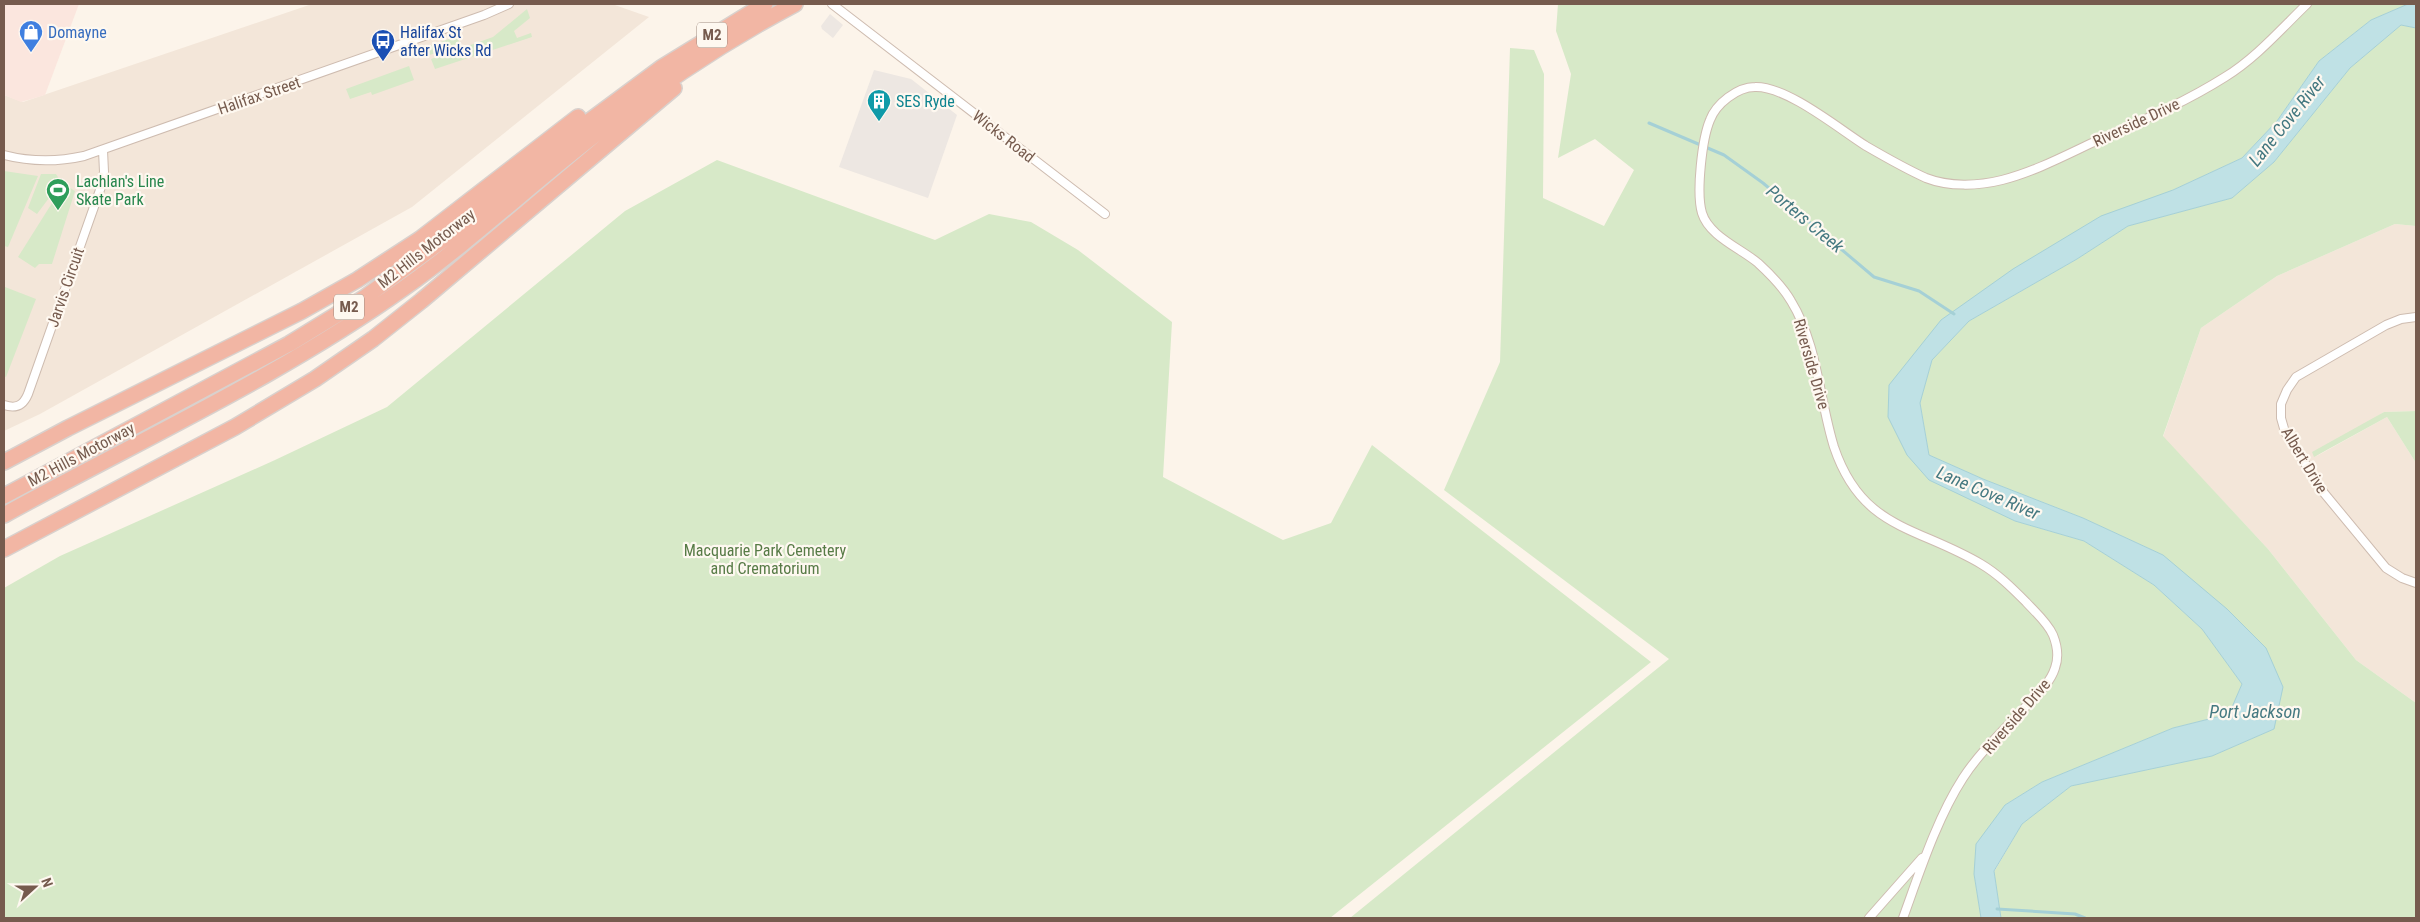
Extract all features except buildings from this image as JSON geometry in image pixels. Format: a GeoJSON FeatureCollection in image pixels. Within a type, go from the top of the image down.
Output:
{"type":"FeatureCollection","features":[{"type":"Feature","properties":{"kind":"highway","name":"M2 Hills Motorway"},"geometry":{"type":"LineString","coordinates":[[4,496],[289,344],[364,298],[448,237],[576,131],[661,68],[764,4]]}},
{"type":"Feature","properties":{"kind":"highway","name":"M2 Hills Motorway"},"geometry":{"type":"LineString","coordinates":[[4,515],[277,369],[365,315],[452,251],[603,128],[695,61],[794,4]]}},
{"type":"Feature","properties":{"kind":"highway"},"geometry":{"type":"LineString","coordinates":[[4,551],[24,538],[235,427],[315,379],[373,339],[421,301],[675,86],[695,61]]}},
{"type":"Feature","properties":{"kind":"highway"},"geometry":{"type":"LineString","coordinates":[[4,462],[302,311],[357,280],[420,239],[494,180],[606,96],[661,68]]}},
{"type":"Feature","properties":{"kind":"street","name":"Halifax Street"},"geometry":{"type":"LineString","coordinates":[[4,155],[39,161],[63,160],[103,150],[484,16],[509,4]]}},
{"type":"Feature","properties":{"kind":"street","name":"Wicks Road"},"geometry":{"type":"LineString","coordinates":[[832,4],[1106,214]]}},
{"type":"Feature","properties":{"kind":"street","name":"Riverside Drive"},"geometry":{"type":"LineString","coordinates":[[1903,918],[1926,853],[1964,776],[2052,676],[2058,658],[2055,640],[2043,621],[1994,573],[1967,556],[1895,524],[1875,511],[1861,497],[1839,461],[1830,434],[1813,355],[1793,304],[1767,271],[1712,229],[1705,220],[1700,196],[1703,152],[1710,119],[1732,94],[1744,88],[1767,88],[1794,99],[1870,148],[1927,178],[1963,185],[2001,180],[2050,162],[2165,110],[2226,76],[2268,42],[2307,4]]}},
{"type":"Feature","properties":{"kind":"street","name":"Jarvis Circuit"},"geometry":{"type":"LineString","coordinates":[[4,405],[20,406],[28,394],[101,187],[104,172],[103,150]]}},
{"type":"Feature","properties":{"kind":"street","name":"Albert Drive"},"geometry":{"type":"LineString","coordinates":[[2416,317],[2401,319],[2386,325],[2296,377],[2287,390],[2281,404],[2281,418],[2285,432],[2324,493],[2386,568],[2402,578],[2416,583]]}},
{"type":"Feature","properties":{"kind":"street","name":"Riverside Drive"},"geometry":{"type":"LineString","coordinates":[[1869,918],[1926,853]]}},
{"type":"Feature","properties":{"kind":"shaded area","name":"Domayne"},"geometry":{"type":"Polygon","coordinates":[[[4,4],[79,4],[45,95],[21,102],[4,95],[4,4]]]}},
{"type":"Feature","properties":{"kind":"shaded area"},"geometry":{"type":"Polygon","coordinates":[[[312,4],[612,4],[649,17],[412,207],[40,414],[4,431],[4,95],[23,102],[312,4]]]}},
{"type":"Feature","properties":{"kind":"shaded area"},"geometry":{"type":"Polygon","coordinates":[[[830,14],[843,25],[833,38],[821,26],[830,14]]]}},
{"type":"Feature","properties":{"kind":"shaded area"},"geometry":{"type":"Polygon","coordinates":[[[874,70],[911,79],[957,115],[928,198],[839,167],[874,70]]]}},
{"type":"Feature","properties":{"kind":"shaded area"},"geometry":{"type":"Polygon","coordinates":[[[2395,224],[2416,226],[2416,411],[2384,412],[2315,457],[2387,417],[2416,463],[2416,703],[2356,660],[2268,549],[2163,437],[2201,328],[2277,276],[2395,224]]]}},
{"type":"Feature","properties":{"kind":"green space"},"geometry":{"type":"Polygon","coordinates":[[[1558,4],[2408,4],[2371,20],[2319,61],[2277,121],[2242,158],[2173,190],[1941,320],[1907,455],[2015,521],[2084,541],[2154,585],[2202,629],[2242,684],[2229,714],[2173,728],[2042,782],[2005,805],[1974,874],[1981,918],[1350,918],[1669,659],[1444,490],[1500,362],[1510,48],[1534,50],[1544,74],[1543,198],[1604,226],[1634,170],[1595,139],[1558,158],[1571,74],[1556,31],[1558,4]]]}},
{"type":"Feature","properties":{"kind":"green space"},"geometry":{"type":"Polygon","coordinates":[[[527,9],[530,18],[514,31],[517,38],[531,33],[532,37],[435,69],[431,59],[493,37],[527,9]]]}},
{"type":"Feature","properties":{"kind":"green space"},"geometry":{"type":"Polygon","coordinates":[[[2401,25],[2416,28],[2416,226],[2395,224],[2277,276],[2201,328],[2163,436],[2268,549],[2356,660],[2416,703],[2416,918],[2001,918],[1994,872],[2022,824],[2071,786],[2212,756],[2274,729],[2163,555],[2083,518],[1983,479],[1929,455],[1920,403],[1932,360],[1969,321],[2077,259],[2128,226],[2232,198],[2274,162],[2350,68],[2401,25]]]}},
{"type":"Feature","properties":{"kind":"green space"},"geometry":{"type":"Polygon","coordinates":[[[457,36],[460,44],[427,56],[424,48],[457,36]]]}},
{"type":"Feature","properties":{"kind":"green space"},"geometry":{"type":"Polygon","coordinates":[[[409,66],[414,80],[372,95],[371,92],[350,99],[346,89],[409,66]]]}},
{"type":"Feature","properties":{"kind":"green space","name":"Macquarie Park Cemetery and Crematorium"},"geometry":{"type":"Polygon","coordinates":[[[717,160],[935,240],[989,214],[1031,222],[1078,250],[1172,322],[1163,477],[1283,540],[1331,523],[1372,445],[1651,662],[1330,918],[4,918],[4,588],[60,556],[275,460],[387,407],[625,211],[717,160]]]}},
{"type":"Feature","properties":{"kind":"green space"},"geometry":{"type":"Polygon","coordinates":[[[4,171],[38,176],[8,247],[4,246],[4,171]]]}},
{"type":"Feature","properties":{"kind":"green space"},"geometry":{"type":"Polygon","coordinates":[[[41,174],[56,174],[61,182],[37,214],[28,208],[41,174]]]}},
{"type":"Feature","properties":{"kind":"green space"},"geometry":{"type":"Polygon","coordinates":[[[64,184],[75,191],[52,264],[39,264],[35,268],[18,257],[64,184]]]}},
{"type":"Feature","properties":{"kind":"green space"},"geometry":{"type":"Polygon","coordinates":[[[5,287],[36,299],[6,377],[4,376],[5,287]]]}},
{"type":"Feature","properties":{"kind":"green space"},"geometry":{"type":"Polygon","coordinates":[[[2416,411],[2416,463],[2387,417],[2314,457],[2312,452],[2384,412],[2416,411]]]}},
{"type":"Feature","properties":{"kind":"water","name":"Port Jackson"},"geometry":{"type":"Polygon","coordinates":[[[2408,4],[2416,4],[2416,28],[2401,25],[2350,68],[2274,162],[2232,198],[2128,226],[2077,259],[1969,321],[1932,360],[1920,403],[1929,455],[1983,479],[2083,518],[2163,555],[2227,609],[2266,648],[2283,687],[2274,729],[2212,756],[2071,786],[2022,824],[1994,871],[2001,918],[1981,918],[1974,874],[1976,844],[2005,805],[2042,782],[2173,728],[2229,714],[2242,684],[2202,629],[2154,585],[2084,541],[2015,521],[1929,480],[1907,455],[1888,417],[1889,385],[1941,320],[2013,269],[2101,216],[2173,190],[2242,158],[2277,121],[2319,61],[2371,20],[2408,4]]]}},
{"type":"Feature","properties":{"kind":"waterway","name":"Porters Creek"},"geometry":{"type":"LineString","coordinates":[[1649,123],[1724,155],[1763,183],[1874,277],[1919,291],[1954,314]]}},
{"type":"Feature","properties":{"kind":"waterway"},"geometry":{"type":"LineString","coordinates":[[1997,909],[2075,914],[2085,918]]}},
{"type":"Feature","properties":{"kind":"place","name":"Domayne"},"geometry":{"type":"Point","coordinates":[31,53]}},
{"type":"Feature","properties":{"kind":"place","name":"Halifax St after Wicks Rd"},"geometry":{"type":"Point","coordinates":[383,62]}},
{"type":"Feature","properties":{"kind":"place","name":"SES Ryde"},"geometry":{"type":"Point","coordinates":[879,122]}},
{"type":"Feature","properties":{"kind":"place","name":"Lachlan's Line Skate Park"},"geometry":{"type":"Point","coordinates":[58,211]}},
{"type":"Feature","properties":{"kind":"water label","name":"Lane Cove River"},"geometry":{"type":"Point","coordinates":[2287,121]}},
{"type":"Feature","properties":{"kind":"water label","name":"Lane Cove River"},"geometry":{"type":"Point","coordinates":[1988,493]}}]}
